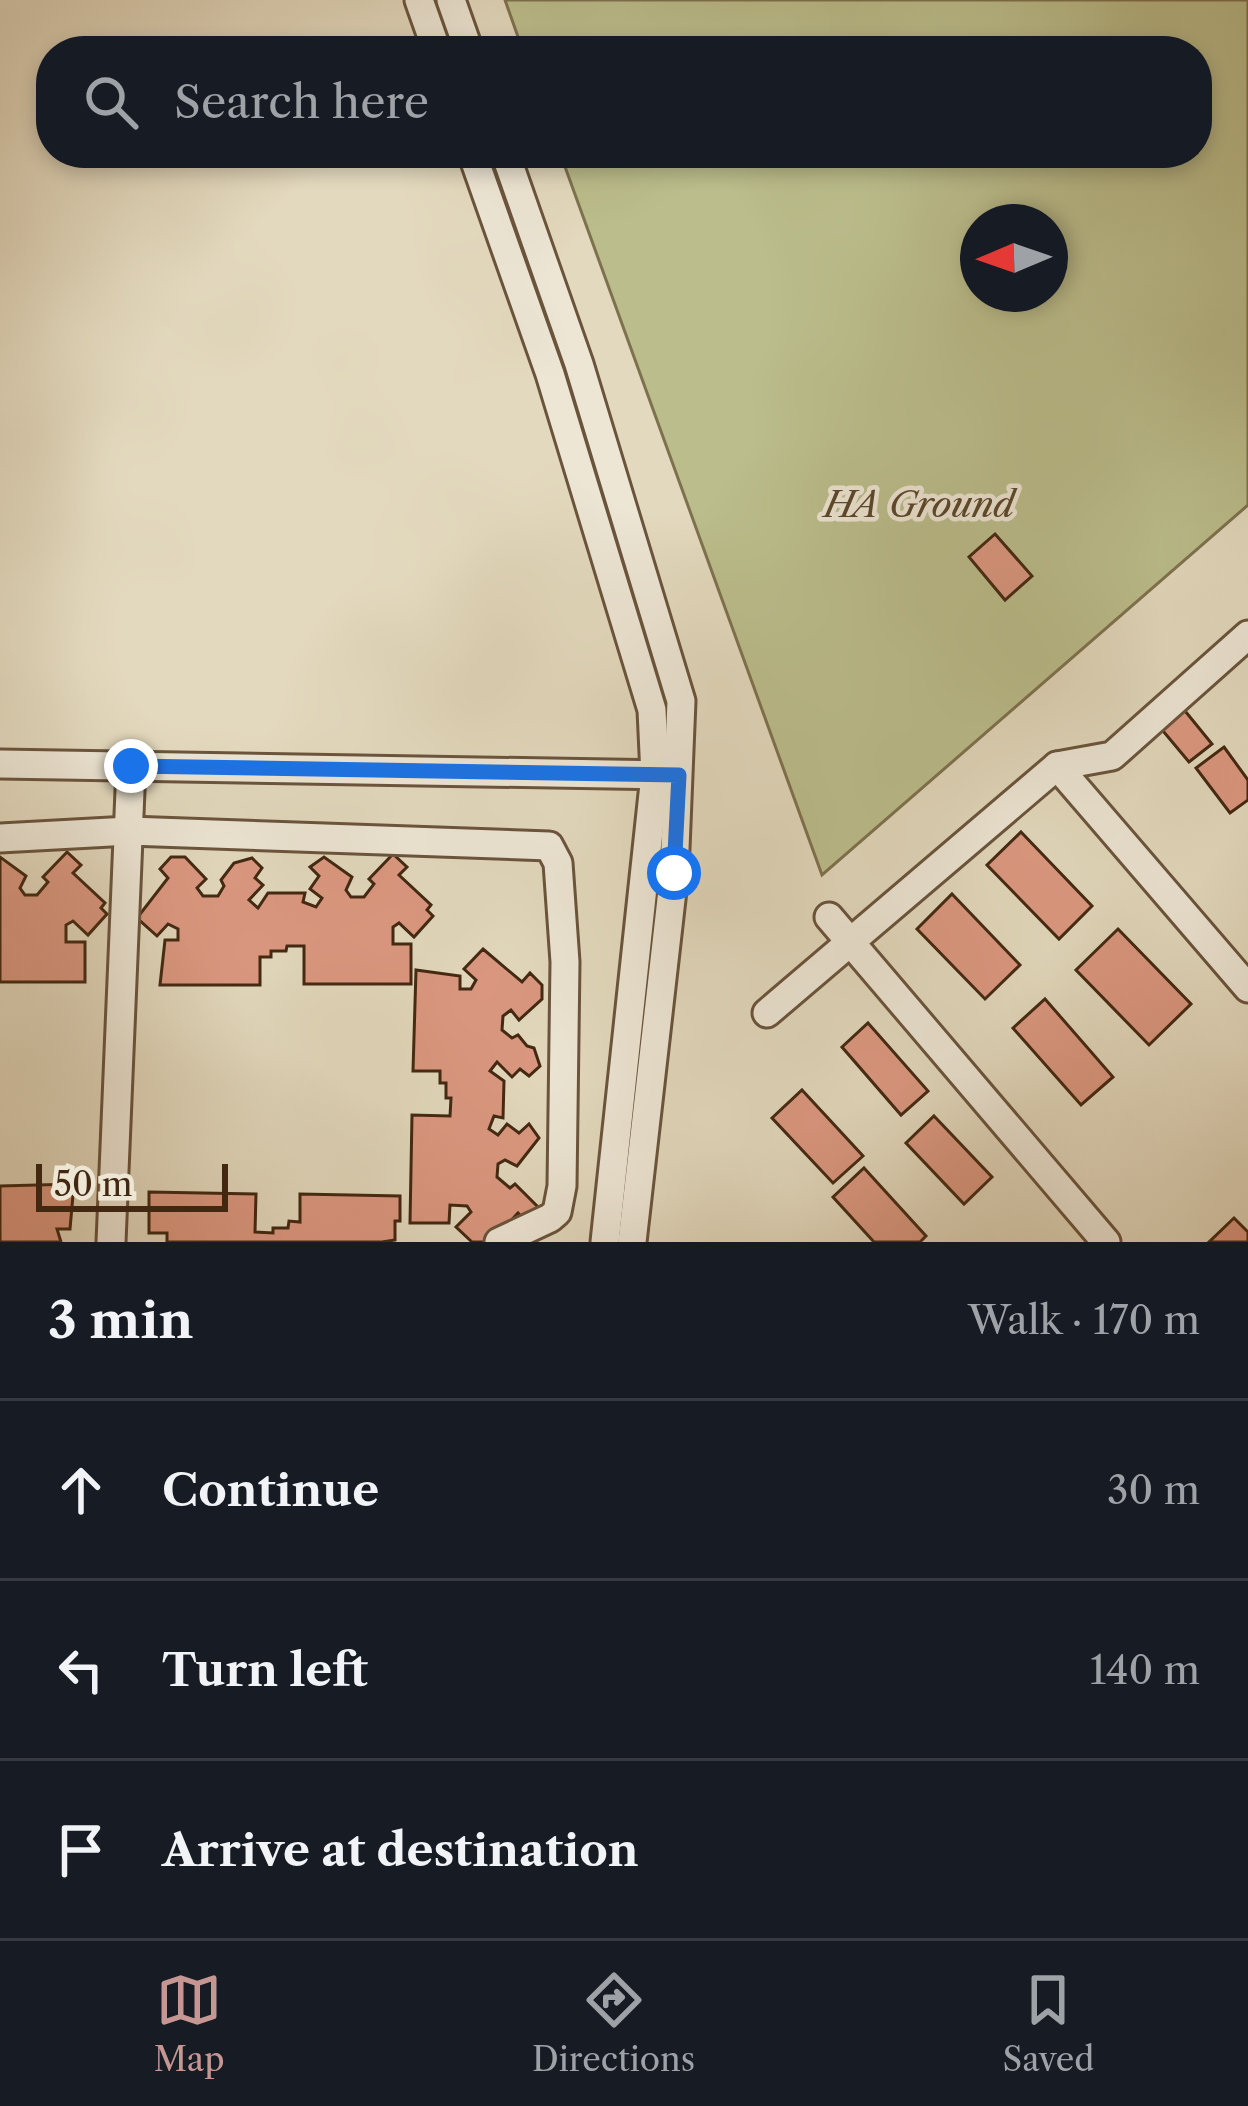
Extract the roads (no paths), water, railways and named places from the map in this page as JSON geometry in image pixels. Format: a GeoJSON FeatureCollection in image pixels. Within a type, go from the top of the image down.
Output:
{"type":"FeatureCollection","features":[{"type":"Feature","properties":{"kind":"street"},"geometry":{"type":"LineString","coordinates":[[419,0],[431,36]]}},
{"type":"Feature","properties":{"kind":"street"},"geometry":{"type":"LineString","coordinates":[[451,0],[464,36]]}},
{"type":"Feature","properties":{"kind":"street"},"geometry":{"type":"LineString","coordinates":[[477,168],[550,374],[652,710],[667,775],[674,873],[632,1242]]}},
{"type":"Feature","properties":{"kind":"street"},"geometry":{"type":"LineString","coordinates":[[510,168],[579,364],[681,700],[605,1242]]}},
{"type":"Feature","properties":{"kind":"street"},"geometry":{"type":"LineString","coordinates":[[767,1012],[1057,766],[1112,756],[1248,635]]}},
{"type":"Feature","properties":{"kind":"street"},"geometry":{"type":"LineString","coordinates":[[0,764],[667,775]]}},
{"type":"Feature","properties":{"kind":"street"},"geometry":{"type":"LineString","coordinates":[[111,1242],[131,766]]}},
{"type":"Feature","properties":{"kind":"street"},"geometry":{"type":"LineString","coordinates":[[1057,766],[1248,988]]}},
{"type":"Feature","properties":{"kind":"street"},"geometry":{"type":"LineString","coordinates":[[0,838],[129,831],[549,846],[557,863],[565,962],[562,1186],[550,1218],[499,1242]]}},
{"type":"Feature","properties":{"kind":"street"},"geometry":{"type":"LineString","coordinates":[[829,917],[1106,1242]]}},
{"type":"Feature","properties":{"kind":"park label","name":"HA Ground"},"geometry":{"type":"Point","coordinates":[919,504]}}]}
